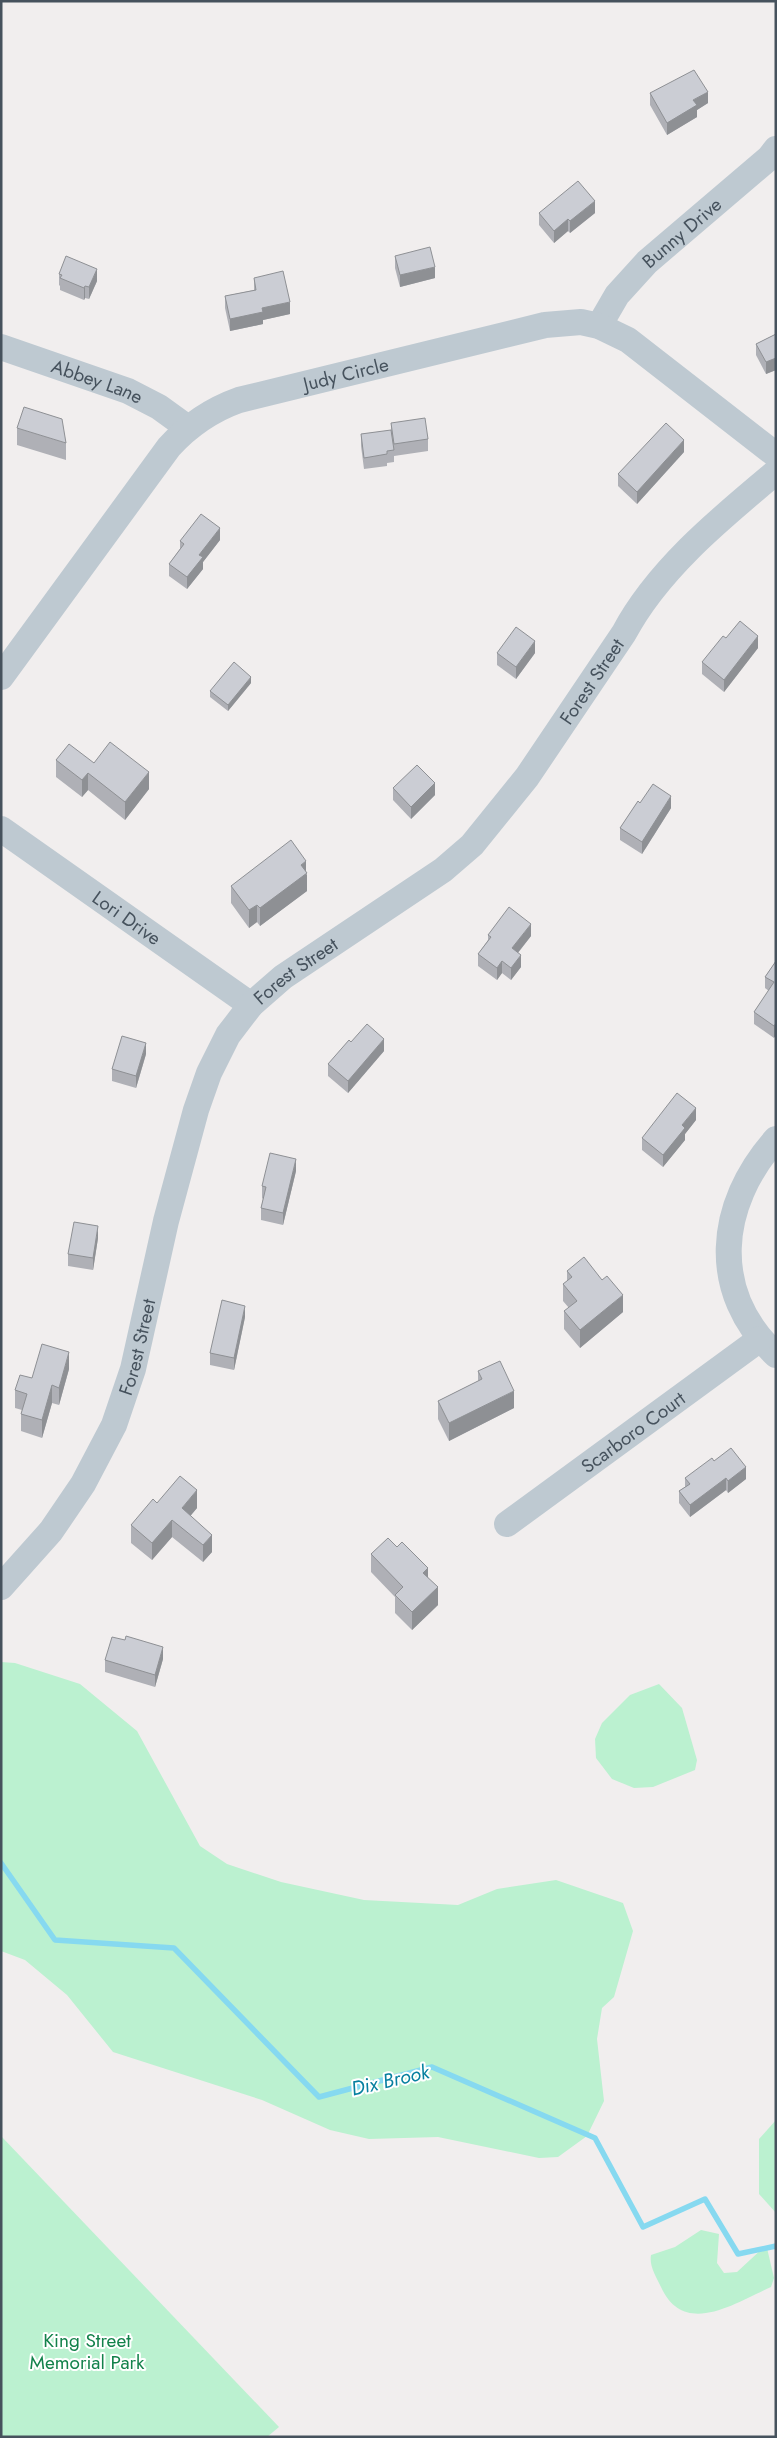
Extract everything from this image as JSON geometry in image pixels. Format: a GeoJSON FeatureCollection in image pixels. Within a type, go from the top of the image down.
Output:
{"type":"FeatureCollection","features":[{"type":"Feature","properties":{"kind":"street","name":"Bunny Drive"},"geometry":{"type":"LineString","coordinates":[[599,326],[618,295],[642,267],[769,158],[776,149]]}},
{"type":"Feature","properties":{"kind":"street","name":"Judy Circle"},"geometry":{"type":"LineString","coordinates":[[1,677],[160,458],[188,428],[211,412],[249,398],[545,325],[581,322],[599,326],[628,340],[643,350],[776,455]]}},
{"type":"Feature","properties":{"kind":"street","name":"Abbey Lane"},"geometry":{"type":"LineString","coordinates":[[1,347],[128,391],[159,407],[188,428]]}},
{"type":"Feature","properties":{"kind":"street","name":"Forest Street"},"geometry":{"type":"LineString","coordinates":[[1,1588],[51,1532],[83,1484],[114,1425],[133,1369],[166,1221],[196,1110],[209,1073],[228,1035],[252,1006],[284,977],[443,870],[472,845],[527,777],[624,633],[632,618],[673,567],[702,535],[776,472]]}},
{"type":"Feature","properties":{"kind":"street","name":"Lori Drive"},"geometry":{"type":"LineString","coordinates":[[1,829],[252,1006]]}},
{"type":"Feature","properties":{"kind":"street"},"geometry":{"type":"LineString","coordinates":[[768,1347],[746,1317],[734,1285],[730,1269],[729,1232],[743,1184],[752,1168],[776,1139]]}},
{"type":"Feature","properties":{"kind":"street","name":"Scarboro Court"},"geometry":{"type":"LineString","coordinates":[[507,1524],[768,1347]]}},
{"type":"Feature","properties":{"kind":"green space"},"geometry":{"type":"Polygon","coordinates":[[[1,1662],[15,1663],[80,1684],[137,1731],[200,1846],[227,1864],[281,1882],[364,1900],[458,1905],[497,1889],[556,1880],[623,1903],[633,1931],[614,1997],[602,2008],[597,2039],[604,2101],[587,2136],[558,2157],[539,2158],[438,2137],[369,2139],[330,2130],[262,2100],[113,2052],[67,1995],[25,1960],[1,1951],[1,1662]]]}},
{"type":"Feature","properties":{"kind":"green space"},"geometry":{"type":"Polygon","coordinates":[[[659,1684],[682,1708],[697,1760],[695,1770],[653,1787],[634,1788],[612,1779],[596,1758],[595,1739],[602,1723],[630,1695],[659,1684]]]}},
{"type":"Feature","properties":{"kind":"green space"},"geometry":{"type":"Polygon","coordinates":[[[776,2120],[776,2213],[759,2194],[759,2139],[776,2120]]]}},
{"type":"Feature","properties":{"kind":"green space","name":"King Street Memorial Park"},"geometry":{"type":"Polygon","coordinates":[[[1,2136],[279,2427],[267,2437],[1,2437],[1,2136]]]}},
{"type":"Feature","properties":{"kind":"green space"},"geometry":{"type":"Polygon","coordinates":[[[701,2230],[719,2234],[717,2263],[724,2273],[737,2272],[764,2247],[767,2248],[774,2278],[771,2287],[742,2301],[711,2312],[696,2314],[683,2311],[671,2302],[653,2271],[651,2255],[675,2247],[701,2230]]]}},
{"type":"Feature","properties":{"kind":"building"},"geometry":{"type":"Polygon","coordinates":[[[694,70],[708,92],[693,100],[697,105],[667,123],[650,93],[694,70]]]}},
{"type":"Feature","properties":{"kind":"building"},"geometry":{"type":"Polygon","coordinates":[[[578,181],[595,201],[554,231],[539,213],[578,181]]]}},
{"type":"Feature","properties":{"kind":"building"},"geometry":{"type":"Polygon","coordinates":[[[430,247],[435,267],[400,275],[395,256],[430,247]]]}},
{"type":"Feature","properties":{"kind":"building"},"geometry":{"type":"Polygon","coordinates":[[[66,256],[97,269],[89,287],[85,286],[84,288],[60,278],[62,275],[59,274],[66,256]]]}},
{"type":"Feature","properties":{"kind":"building"},"geometry":{"type":"Polygon","coordinates":[[[283,271],[290,302],[262,308],[263,312],[230,319],[225,296],[256,290],[254,278],[283,271]]]}},
{"type":"Feature","properties":{"kind":"building"},"geometry":{"type":"Polygon","coordinates":[[[776,334],[776,358],[766,362],[756,344],[776,334]]]}},
{"type":"Feature","properties":{"kind":"building"},"geometry":{"type":"Polygon","coordinates":[[[24,407],[62,419],[66,443],[17,428],[24,407]]]}},
{"type":"Feature","properties":{"kind":"building"},"geometry":{"type":"Polygon","coordinates":[[[425,418],[428,439],[394,444],[391,423],[425,418]]]}},
{"type":"Feature","properties":{"kind":"building"},"geometry":{"type":"Polygon","coordinates":[[[666,423],[684,440],[637,492],[618,474],[666,423]]]}},
{"type":"Feature","properties":{"kind":"building"},"geometry":{"type":"Polygon","coordinates":[[[391,430],[394,450],[387,451],[387,454],[364,458],[361,434],[391,430]]]}},
{"type":"Feature","properties":{"kind":"building"},"geometry":{"type":"Polygon","coordinates":[[[201,514],[220,528],[199,555],[203,557],[187,577],[169,564],[184,544],[180,541],[201,514]]]}},
{"type":"Feature","properties":{"kind":"building"},"geometry":{"type":"Polygon","coordinates":[[[740,621],[758,636],[724,680],[702,662],[723,636],[726,638],[740,621]]]}},
{"type":"Feature","properties":{"kind":"building"},"geometry":{"type":"Polygon","coordinates":[[[516,627],[535,641],[516,667],[497,653],[516,627]]]}},
{"type":"Feature","properties":{"kind":"building"},"geometry":{"type":"Polygon","coordinates":[[[234,662],[251,677],[228,705],[210,691],[234,662]]]}},
{"type":"Feature","properties":{"kind":"building"},"geometry":{"type":"Polygon","coordinates":[[[110,742],[149,772],[125,802],[88,773],[82,780],[56,760],[69,744],[94,763],[110,742]]]}},
{"type":"Feature","properties":{"kind":"building"},"geometry":{"type":"Polygon","coordinates":[[[417,765],[435,783],[411,807],[393,788],[417,765]]]}},
{"type":"Feature","properties":{"kind":"building"},"geometry":{"type":"Polygon","coordinates":[[[653,784],[671,796],[642,842],[620,828],[638,801],[640,803],[653,784]]]}},
{"type":"Feature","properties":{"kind":"building"},"geometry":{"type":"Polygon","coordinates":[[[291,840],[306,861],[301,865],[307,873],[260,908],[257,905],[249,910],[231,886],[291,840]]]}},
{"type":"Feature","properties":{"kind":"building"},"geometry":{"type":"Polygon","coordinates":[[[509,907],[531,924],[512,948],[521,955],[511,968],[502,961],[497,968],[478,954],[491,937],[488,935],[509,907]]]}},
{"type":"Feature","properties":{"kind":"building"},"geometry":{"type":"Polygon","coordinates":[[[776,961],[776,1023],[774,1026],[754,1012],[774,982],[765,977],[776,961]]]}},
{"type":"Feature","properties":{"kind":"building"},"geometry":{"type":"Polygon","coordinates":[[[367,1024],[384,1039],[348,1081],[328,1064],[349,1040],[351,1042],[367,1024]]]}},
{"type":"Feature","properties":{"kind":"building"},"geometry":{"type":"Polygon","coordinates":[[[122,1036],[146,1043],[136,1076],[112,1069],[122,1036]]]}},
{"type":"Feature","properties":{"kind":"building"},"geometry":{"type":"Polygon","coordinates":[[[677,1093],[696,1108],[682,1125],[685,1128],[663,1155],[642,1138],[677,1093]]]}},
{"type":"Feature","properties":{"kind":"building"},"geometry":{"type":"Polygon","coordinates":[[[270,1153],[296,1159],[283,1213],[261,1208],[266,1187],[262,1186],[270,1153]]]}},
{"type":"Feature","properties":{"kind":"building"},"geometry":{"type":"Polygon","coordinates":[[[74,1222],[98,1226],[93,1258],[68,1254],[74,1222]]]}},
{"type":"Feature","properties":{"kind":"building"},"geometry":{"type":"Polygon","coordinates":[[[584,1257],[602,1280],[607,1276],[623,1295],[580,1330],[564,1311],[577,1301],[563,1284],[572,1277],[567,1271],[584,1257]]]}},
{"type":"Feature","properties":{"kind":"building"},"geometry":{"type":"Polygon","coordinates":[[[222,1300],[245,1306],[234,1358],[210,1353],[222,1300]]]}},
{"type":"Feature","properties":{"kind":"building"},"geometry":{"type":"Polygon","coordinates":[[[42,1344],[69,1352],[59,1388],[52,1385],[42,1420],[21,1414],[27,1394],[15,1390],[20,1375],[32,1378],[42,1344]]]}},
{"type":"Feature","properties":{"kind":"building"},"geometry":{"type":"Polygon","coordinates":[[[500,1361],[514,1391],[449,1423],[438,1401],[482,1379],[478,1371],[500,1361]]]}},
{"type":"Feature","properties":{"kind":"building"},"geometry":{"type":"Polygon","coordinates":[[[731,1448],[746,1467],[728,1481],[726,1478],[690,1505],[679,1491],[690,1484],[685,1478],[712,1458],[714,1461],[731,1448]]]}},
{"type":"Feature","properties":{"kind":"building"},"geometry":{"type":"Polygon","coordinates":[[[180,1476],[197,1490],[182,1508],[212,1535],[203,1545],[172,1520],[152,1543],[131,1525],[153,1499],[157,1503],[180,1476]]]}},
{"type":"Feature","properties":{"kind":"building"},"geometry":{"type":"Polygon","coordinates":[[[388,1538],[397,1547],[402,1542],[428,1568],[423,1573],[438,1587],[412,1612],[395,1595],[403,1587],[371,1554],[388,1538]]]}},
{"type":"Feature","properties":{"kind":"building"},"geometry":{"type":"Polygon","coordinates":[[[126,1636],[163,1647],[155,1675],[105,1660],[112,1637],[125,1640],[126,1636]]]}},
{"type":"Feature","properties":{"kind":"waterway","name":"Dix Brook"},"geometry":{"type":"LineString","coordinates":[[1,1863],[55,1940],[174,1948],[319,2097],[432,2067],[595,2138],[643,2227],[705,2199],[738,2254],[776,2246]]}}]}
